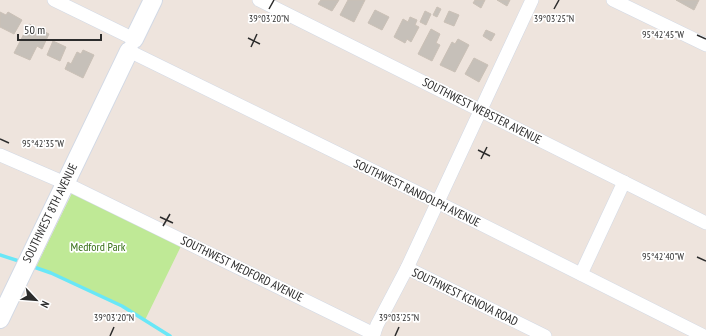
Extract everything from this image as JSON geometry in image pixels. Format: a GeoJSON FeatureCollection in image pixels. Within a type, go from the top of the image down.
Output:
{"type":"FeatureCollection","features":[{"type":"Feature","properties":{"kind":"street","name":"SOUTHWEST RANDOLPH AVENUE"},"geometry":{"type":"LineString","coordinates":[[54,0],[131,45],[437,202],[704,336]]}},
{"type":"Feature","properties":{"kind":"street","name":"SOUTHWEST 8TH AVENUE"},"geometry":{"type":"LineString","coordinates":[[0,319],[153,0]]}},
{"type":"Feature","properties":{"kind":"street","name":"SOUTHWEST WEBSTER AVENUE"},"geometry":{"type":"LineString","coordinates":[[258,0],[706,223]]}},
{"type":"Feature","properties":{"kind":"street"},"geometry":{"type":"LineString","coordinates":[[373,335],[376,325],[407,268],[532,0]]}},
{"type":"Feature","properties":{"kind":"street"},"geometry":{"type":"LineString","coordinates":[[613,0],[706,45]]}},
{"type":"Feature","properties":{"kind":"street","name":"SOUTHWEST MEDFORD AVENUE"},"geometry":{"type":"LineString","coordinates":[[0,155],[65,183],[373,335]]}},
{"type":"Feature","properties":{"kind":"street"},"geometry":{"type":"LineString","coordinates":[[581,274],[624,182]]}},
{"type":"Feature","properties":{"kind":"street","name":"SOUTHWEST KENOVA ROAD"},"geometry":{"type":"LineString","coordinates":[[407,268],[545,336]]}},
{"type":"Feature","properties":{"kind":"green space","name":"Medford Park"},"geometry":{"type":"Polygon","coordinates":[[[75,187],[184,240],[145,320],[92,291],[36,267],[75,187]]]}},
{"type":"Feature","properties":{"kind":"building"},"geometry":{"type":"Polygon","coordinates":[[[321,0],[339,0],[332,11],[318,4],[321,0]]]}},
{"type":"Feature","properties":{"kind":"building"},"geometry":{"type":"Polygon","coordinates":[[[348,0],[365,0],[354,22],[340,15],[348,0]]]}},
{"type":"Feature","properties":{"kind":"building"},"geometry":{"type":"Polygon","coordinates":[[[475,0],[485,0],[481,8],[473,3],[475,0]]]}},
{"type":"Feature","properties":{"kind":"building"},"geometry":{"type":"Polygon","coordinates":[[[497,0],[510,0],[507,6],[497,0]]]}},
{"type":"Feature","properties":{"kind":"building"},"geometry":{"type":"Polygon","coordinates":[[[676,0],[699,0],[694,10],[676,0]]]}},
{"type":"Feature","properties":{"kind":"building"},"geometry":{"type":"Polygon","coordinates":[[[437,7],[441,9],[437,17],[433,15],[437,7]]]}},
{"type":"Feature","properties":{"kind":"building"},"geometry":{"type":"Polygon","coordinates":[[[375,10],[389,17],[382,30],[368,23],[375,10]]]}},
{"type":"Feature","properties":{"kind":"building"},"geometry":{"type":"Polygon","coordinates":[[[425,11],[431,14],[426,25],[420,22],[425,11]]]}},
{"type":"Feature","properties":{"kind":"building"},"geometry":{"type":"Polygon","coordinates":[[[449,11],[459,15],[454,26],[444,22],[449,11]]]}},
{"type":"Feature","properties":{"kind":"building"},"geometry":{"type":"Polygon","coordinates":[[[0,12],[6,15],[8,12],[22,20],[14,34],[0,27],[0,12]]]}},
{"type":"Feature","properties":{"kind":"building"},"geometry":{"type":"Polygon","coordinates":[[[410,17],[417,20],[415,25],[419,27],[411,42],[407,39],[405,43],[394,37],[403,19],[408,22],[410,17]]]}},
{"type":"Feature","properties":{"kind":"building"},"geometry":{"type":"Polygon","coordinates":[[[29,24],[49,34],[42,49],[37,46],[30,60],[14,53],[29,24]]]}},
{"type":"Feature","properties":{"kind":"building"},"geometry":{"type":"Polygon","coordinates":[[[431,29],[440,34],[436,43],[440,45],[432,61],[418,54],[431,29]]]}},
{"type":"Feature","properties":{"kind":"building"},"geometry":{"type":"Polygon","coordinates":[[[486,30],[495,34],[491,41],[483,36],[486,30]]]}},
{"type":"Feature","properties":{"kind":"building"},"geometry":{"type":"Polygon","coordinates":[[[458,39],[469,45],[455,72],[440,65],[452,42],[455,44],[458,39]]]}},
{"type":"Feature","properties":{"kind":"building"},"geometry":{"type":"Polygon","coordinates":[[[53,41],[66,47],[60,61],[47,55],[53,41]]]}},
{"type":"Feature","properties":{"kind":"building"},"geometry":{"type":"Polygon","coordinates":[[[83,50],[94,55],[83,78],[65,69],[68,62],[71,64],[77,52],[81,54],[83,50]]]}},
{"type":"Feature","properties":{"kind":"building"},"geometry":{"type":"Polygon","coordinates":[[[474,58],[488,65],[479,82],[465,74],[474,58]]]}},
{"type":"Feature","properties":{"kind":"waterway"},"geometry":{"type":"LineString","coordinates":[[0,255],[22,262]]}},
{"type":"Feature","properties":{"kind":"waterway"},"geometry":{"type":"LineString","coordinates":[[31,266],[51,273],[122,306],[170,336]]}}]}
